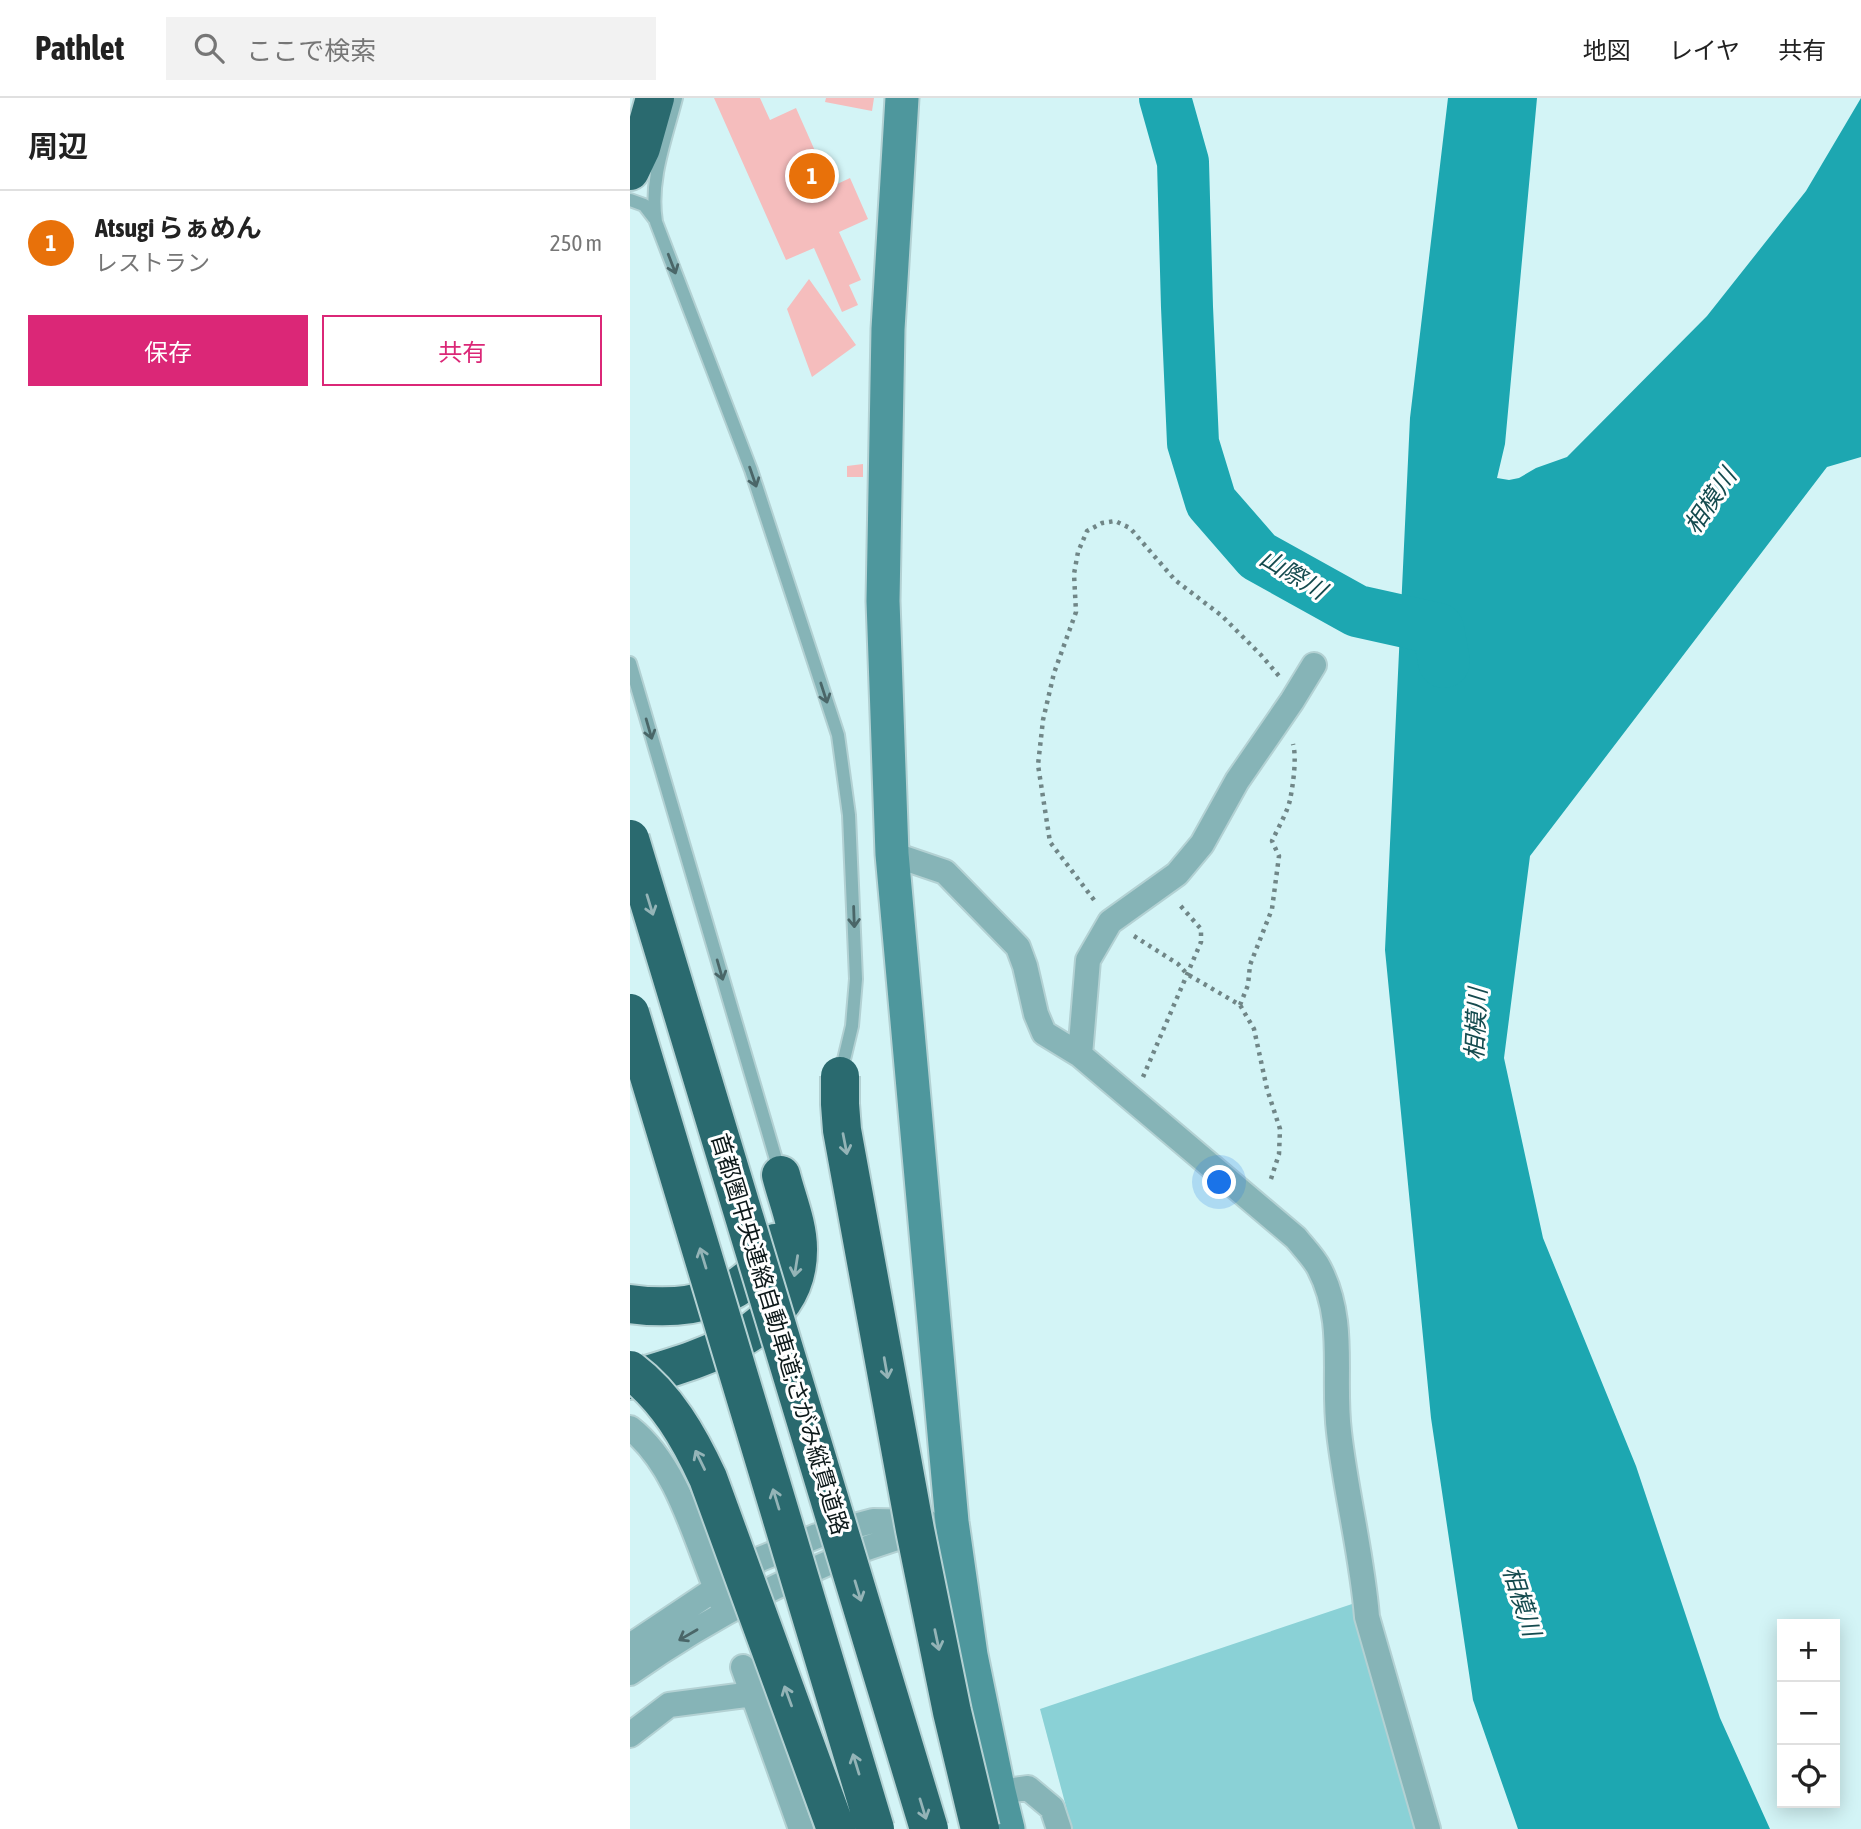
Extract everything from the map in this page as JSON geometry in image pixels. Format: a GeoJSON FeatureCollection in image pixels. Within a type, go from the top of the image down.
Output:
{"type":"FeatureCollection","features":[{"type":"Feature","properties":{"kind":"highway"},"geometry":{"type":"LineString","coordinates":[[630,171],[657,117]]}},
{"type":"Feature","properties":{"kind":"highway","name":"首都圏中央連絡自動車道;さがみ縦貫道路"},"geometry":{"type":"LineString","coordinates":[[630,839],[929,1829]]}},
{"type":"Feature","properties":{"kind":"highway"},"geometry":{"type":"LineString","coordinates":[[630,1013],[875,1829]]}},
{"type":"Feature","properties":{"kind":"highway"},"geometry":{"type":"LineString","coordinates":[[841,1076],[842,1130],[915,1530],[952,1712],[980,1829]]}},
{"type":"Feature","properties":{"kind":"highway"},"geometry":{"type":"LineString","coordinates":[[630,1304],[679,1307],[705,1302],[732,1291],[751,1276],[770,1255],[778,1236],[783,1215],[781,1175]]}},
{"type":"Feature","properties":{"kind":"highway"},"geometry":{"type":"LineString","coordinates":[[630,1380],[720,1350],[748,1334],[782,1304],[792,1286],[798,1266],[798,1245],[781,1175]]}},
{"type":"Feature","properties":{"kind":"highway"},"geometry":{"type":"LineString","coordinates":[[630,1370],[658,1396],[678,1422],[708,1478],[835,1829]]}},
{"type":"Feature","properties":{"kind":"street"},"geometry":{"type":"LineString","coordinates":[[902,98],[888,329],[884,588],[892,854],[952,1522],[971,1654],[1008,1829]]}},
{"type":"Feature","properties":{"kind":"street"},"geometry":{"type":"LineString","coordinates":[[1080,1055],[1088,961],[1110,922],[1177,874],[1202,844],[1237,781],[1314,665]]}},
{"type":"Feature","properties":{"kind":"street"},"geometry":{"type":"LineString","coordinates":[[892,854],[945,872],[1017,947],[1044,1033],[1080,1055],[1296,1238],[1318,1266],[1329,1292],[1336,1320],[1338,1430],[1367,1618],[1428,1829]]}},
{"type":"Feature","properties":{"kind":"street"},"geometry":{"type":"LineString","coordinates":[[630,1428],[659,1458],[676,1489],[726,1613]]}},
{"type":"Feature","properties":{"kind":"street"},"geometry":{"type":"LineString","coordinates":[[630,1646],[760,1559],[817,1536],[873,1521],[952,1522]]}},
{"type":"Feature","properties":{"kind":"street"},"geometry":{"type":"LineString","coordinates":[[630,1673],[665,1648],[778,1585],[881,1543],[952,1522]]}},
{"type":"Feature","properties":{"kind":"street"},"geometry":{"type":"LineString","coordinates":[[743,1667],[801,1829]]}},
{"type":"Feature","properties":{"kind":"street"},"geometry":{"type":"LineString","coordinates":[[630,1735],[669,1705],[753,1694]]}},
{"type":"Feature","properties":{"kind":"street"},"geometry":{"type":"LineString","coordinates":[[999,1792],[1028,1788],[1052,1808],[1059,1829]]}},
{"type":"Feature","properties":{"kind":"lane"},"geometry":{"type":"LineString","coordinates":[[656,222],[653,195],[657,117],[676,98]]}},
{"type":"Feature","properties":{"kind":"lane"},"geometry":{"type":"LineString","coordinates":[[630,200],[644,205],[656,222],[751,470],[838,735],[849,815],[856,979],[852,1026],[841,1076]]}},
{"type":"Feature","properties":{"kind":"lane"},"geometry":{"type":"LineString","coordinates":[[630,663],[781,1175]]}},
{"type":"Feature","properties":{"kind":"path"},"geometry":{"type":"LineString","coordinates":[[1261,1209],[1279,1154],[1280,1129],[1267,1089],[1254,1029],[1240,1005],[1187,974],[1178,964],[1110,922],[1050,842],[1038,765],[1043,720],[1054,673],[1076,612],[1074,574],[1078,552],[1087,531],[1102,523],[1115,521],[1130,528],[1175,580],[1222,616],[1261,655],[1282,678],[1292,701]]}},
{"type":"Feature","properties":{"kind":"path"},"geometry":{"type":"LineString","coordinates":[[1240,1005],[1248,985],[1250,965],[1272,909],[1279,856],[1272,841],[1290,801],[1295,747],[1287,730],[1276,724]]}},
{"type":"Feature","properties":{"kind":"path"},"geometry":{"type":"LineString","coordinates":[[1133,1100],[1201,942],[1201,929],[1180,904],[1155,890]]}},
{"type":"Feature","properties":{"kind":"shaded area"},"geometry":{"type":"Polygon","coordinates":[[[1355,1603],[1420,1829],[1072,1829],[1040,1709],[1355,1603]]]}},
{"type":"Feature","properties":{"kind":"water","name":"相模川"},"geometry":{"type":"Polygon","coordinates":[[[1448,98],[1537,98],[1505,444],[1497,478],[1509,480],[1567,457],[1707,316],[1806,191],[1861,98],[1861,457],[1827,467],[1530,856],[1504,1058],[1543,1238],[1636,1466],[1720,1718],[1770,1829],[1518,1829],[1473,1700],[1431,1418],[1385,950],[1410,418],[1448,98]]]}},
{"type":"Feature","properties":{"kind":"building"},"geometry":{"type":"Polygon","coordinates":[[[714,98],[760,98],[770,120],[796,108],[831,187],[850,178],[868,219],[839,232],[861,280],[849,285],[858,305],[842,312],[814,248],[786,260],[714,98]]]}},
{"type":"Feature","properties":{"kind":"building"},"geometry":{"type":"Polygon","coordinates":[[[826,98],[874,98],[872,111],[825,102],[826,98]]]}},
{"type":"Feature","properties":{"kind":"building"},"geometry":{"type":"Polygon","coordinates":[[[809,279],[856,345],[812,377],[787,309],[809,279]]]}},
{"type":"Feature","properties":{"kind":"building"},"geometry":{"type":"Polygon","coordinates":[[[863,464],[863,477],[847,477],[847,466],[863,464]]]}},
{"type":"Feature","properties":{"kind":"waterway","name":"山際川"},"geometry":{"type":"LineString","coordinates":[[1165,98],[1183,162],[1193,443],[1211,502],[1258,556],[1357,611],[1438,629],[1444,662]]}},
{"type":"Feature","properties":{"kind":"place","name":"Atsugi らぁめん"},"geometry":{"type":"Point","coordinates":[812,176]}}]}
